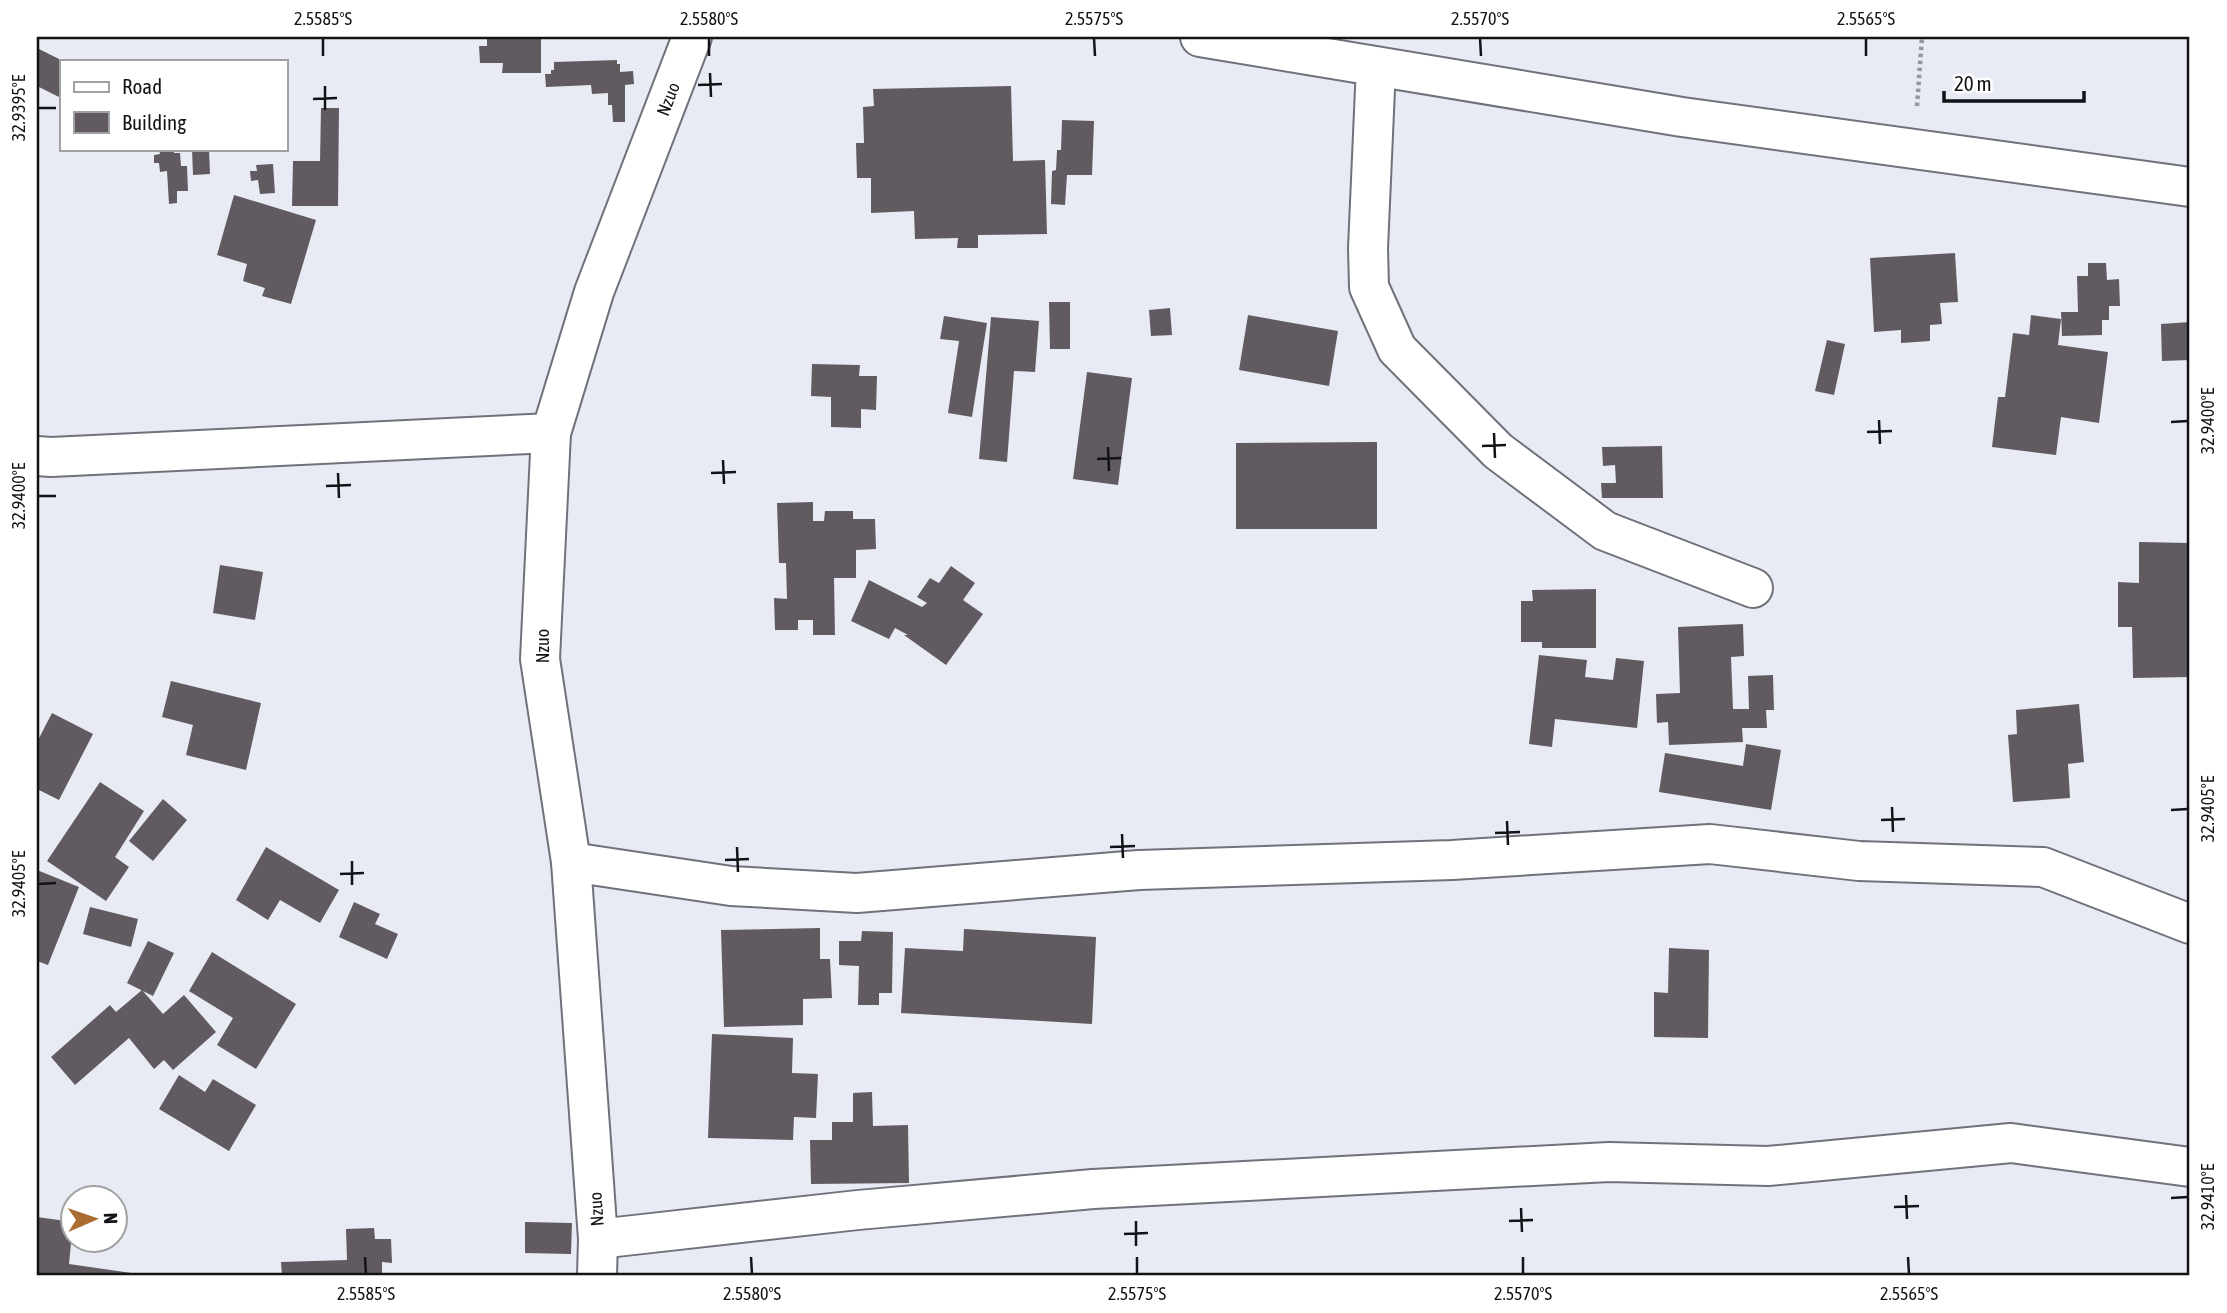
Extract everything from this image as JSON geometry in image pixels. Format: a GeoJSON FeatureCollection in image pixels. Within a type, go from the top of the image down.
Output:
{"type":"FeatureCollection","features":[{"type":"Feature","properties":{"kind":"street","name":"Nzuo"},"geometry":{"type":"LineString","coordinates":[[597,1258],[572,862],[540,659],[551,433],[594,292],[692,37]]}},
{"type":"Feature","properties":{"kind":"street"},"geometry":{"type":"LineString","coordinates":[[1200,37],[1682,117],[2190,187]]}},
{"type":"Feature","properties":{"kind":"street"},"geometry":{"type":"LineString","coordinates":[[1376,66],[1368,248],[1369,287],[1397,349],[1498,451],[1605,531],[1753,588]]}},
{"type":"Feature","properties":{"kind":"street"},"geometry":{"type":"LineString","coordinates":[[37,456],[551,433]]}},
{"type":"Feature","properties":{"kind":"street"},"geometry":{"type":"LineString","coordinates":[[572,862],[731,886],[857,893],[1139,870],[1452,860],[1710,844],[1859,861],[2043,867],[2190,924]]}},
{"type":"Feature","properties":{"kind":"street"},"geometry":{"type":"LineString","coordinates":[[597,1258],[858,1210],[1093,1189],[1609,1162],[1769,1166],[2011,1143],[2190,1167]]}},
{"type":"Feature","properties":{"kind":"path"},"geometry":{"type":"LineString","coordinates":[[1914,149],[1922,37]]}},
{"type":"Feature","properties":{"kind":"building"},"geometry":{"type":"Polygon","coordinates":[[[487,37],[541,37],[541,73],[502,73],[503,63],[480,63],[479,46],[487,46],[487,37]]]}},
{"type":"Feature","properties":{"kind":"building"},"geometry":{"type":"Polygon","coordinates":[[[37,48],[61,60],[59,97],[37,86],[37,48]]]}},
{"type":"Feature","properties":{"kind":"building"},"geometry":{"type":"Polygon","coordinates":[[[617,60],[620,72],[633,71],[634,84],[625,85],[625,122],[613,122],[608,93],[592,94],[591,85],[546,87],[545,74],[551,74],[551,70],[554,70],[554,62],[617,60]]]}},
{"type":"Feature","properties":{"kind":"building"},"geometry":{"type":"Polygon","coordinates":[[[1011,86],[1013,161],[1045,160],[1047,234],[978,235],[978,248],[957,248],[958,238],[915,239],[914,211],[871,213],[871,178],[857,178],[856,143],[864,143],[863,107],[874,106],[873,89],[1011,86]]]}},
{"type":"Feature","properties":{"kind":"building"},"geometry":{"type":"Polygon","coordinates":[[[321,108],[339,108],[338,206],[292,206],[293,161],[320,161],[321,108]]]}},
{"type":"Feature","properties":{"kind":"building"},"geometry":{"type":"Polygon","coordinates":[[[1062,120],[1094,121],[1092,175],[1067,175],[1065,205],[1051,204],[1052,171],[1056,170],[1057,150],[1061,150],[1062,120]]]}},
{"type":"Feature","properties":{"kind":"building"},"geometry":{"type":"Polygon","coordinates":[[[159,150],[174,150],[174,153],[180,153],[181,166],[187,166],[188,191],[177,191],[177,203],[169,204],[167,171],[160,172],[159,163],[154,163],[154,155],[160,154],[159,150]]]}},
{"type":"Feature","properties":{"kind":"building"},"geometry":{"type":"Polygon","coordinates":[[[192,150],[209,150],[210,174],[193,175],[192,150]]]}},
{"type":"Feature","properties":{"kind":"building"},"geometry":{"type":"Polygon","coordinates":[[[273,164],[275,193],[260,194],[258,180],[251,181],[250,171],[257,171],[256,165],[273,164]]]}},
{"type":"Feature","properties":{"kind":"building"},"geometry":{"type":"Polygon","coordinates":[[[234,195],[316,220],[291,304],[262,296],[265,288],[243,281],[247,264],[217,255],[234,195]]]}},
{"type":"Feature","properties":{"kind":"building"},"geometry":{"type":"Polygon","coordinates":[[[1955,253],[1958,302],[1940,303],[1942,324],[1930,325],[1930,341],[1901,343],[1901,330],[1874,332],[1870,258],[1955,253]]]}},
{"type":"Feature","properties":{"kind":"building"},"geometry":{"type":"Polygon","coordinates":[[[2088,263],[2106,263],[2107,280],[2119,279],[2120,306],[2109,306],[2109,320],[2102,320],[2102,335],[2062,336],[2061,312],[2078,312],[2077,276],[2088,276],[2088,263]]]}},
{"type":"Feature","properties":{"kind":"building"},"geometry":{"type":"Polygon","coordinates":[[[1049,302],[1070,302],[1070,349],[1050,349],[1049,302]]]}},
{"type":"Feature","properties":{"kind":"building"},"geometry":{"type":"Polygon","coordinates":[[[1170,308],[1172,335],[1151,336],[1149,310],[1170,308]]]}},
{"type":"Feature","properties":{"kind":"building"},"geometry":{"type":"Polygon","coordinates":[[[1248,315],[1338,331],[1329,386],[1239,370],[1248,315]]]}},
{"type":"Feature","properties":{"kind":"building"},"geometry":{"type":"Polygon","coordinates":[[[2031,315],[2061,319],[2058,345],[2108,352],[2099,423],[2061,417],[2056,455],[1992,447],[1998,397],[2005,397],[2013,333],[2029,335],[2031,315]]]}},
{"type":"Feature","properties":{"kind":"building"},"geometry":{"type":"Polygon","coordinates":[[[944,316],[987,323],[972,417],[948,413],[959,341],[940,339],[944,316]]]}},
{"type":"Feature","properties":{"kind":"building"},"geometry":{"type":"Polygon","coordinates":[[[991,317],[1039,321],[1035,372],[1014,371],[1007,462],[979,459],[991,317]]]}},
{"type":"Feature","properties":{"kind":"building"},"geometry":{"type":"Polygon","coordinates":[[[2190,322],[2190,360],[2162,361],[2161,324],[2190,322]]]}},
{"type":"Feature","properties":{"kind":"building"},"geometry":{"type":"Polygon","coordinates":[[[1827,340],[1845,344],[1834,395],[1815,391],[1827,340]]]}},
{"type":"Feature","properties":{"kind":"building"},"geometry":{"type":"Polygon","coordinates":[[[812,364],[860,365],[859,376],[877,376],[876,410],[861,409],[861,428],[831,427],[831,397],[811,396],[812,364]]]}},
{"type":"Feature","properties":{"kind":"building"},"geometry":{"type":"Polygon","coordinates":[[[1087,372],[1132,378],[1118,485],[1073,479],[1087,372]]]}},
{"type":"Feature","properties":{"kind":"building"},"geometry":{"type":"Polygon","coordinates":[[[1377,442],[1377,529],[1236,529],[1236,443],[1377,442]]]}},
{"type":"Feature","properties":{"kind":"building"},"geometry":{"type":"Polygon","coordinates":[[[1662,446],[1663,498],[1602,498],[1601,483],[1616,483],[1615,465],[1603,466],[1602,447],[1662,446]]]}},
{"type":"Feature","properties":{"kind":"building"},"geometry":{"type":"Polygon","coordinates":[[[813,502],[813,521],[824,521],[825,511],[853,511],[853,519],[875,519],[876,549],[856,550],[856,578],[834,578],[835,635],[813,635],[813,620],[798,620],[798,630],[775,630],[774,598],[787,599],[786,563],[779,563],[777,503],[813,502]]]}},
{"type":"Feature","properties":{"kind":"building"},"geometry":{"type":"Polygon","coordinates":[[[2139,542],[2190,543],[2190,677],[2133,678],[2132,627],[2118,627],[2118,582],[2139,583],[2139,542]]]}},
{"type":"Feature","properties":{"kind":"building"},"geometry":{"type":"Polygon","coordinates":[[[220,565],[263,572],[255,620],[213,613],[220,565]]]}},
{"type":"Feature","properties":{"kind":"building"},"geometry":{"type":"Polygon","coordinates":[[[951,566],[975,583],[963,600],[983,614],[946,665],[895,628],[889,639],[851,621],[869,580],[922,607],[927,603],[917,597],[930,578],[939,583],[951,566]]]}},
{"type":"Feature","properties":{"kind":"building"},"geometry":{"type":"Polygon","coordinates":[[[1596,589],[1596,648],[1542,648],[1542,642],[1521,642],[1521,601],[1533,601],[1532,590],[1596,589]]]}},
{"type":"Feature","properties":{"kind":"building"},"geometry":{"type":"Polygon","coordinates":[[[1743,624],[1744,656],[1731,657],[1733,709],[1749,709],[1748,676],[1773,675],[1774,710],[1766,710],[1767,728],[1742,728],[1743,742],[1669,745],[1668,722],[1657,723],[1656,694],[1680,693],[1678,627],[1743,624]]]}},
{"type":"Feature","properties":{"kind":"building"},"geometry":{"type":"Polygon","coordinates":[[[1539,655],[1587,660],[1585,677],[1613,680],[1616,658],[1644,661],[1637,728],[1555,719],[1552,747],[1529,744],[1539,655]]]}},
{"type":"Feature","properties":{"kind":"building"},"geometry":{"type":"Polygon","coordinates":[[[171,681],[261,703],[246,770],[186,755],[193,725],[162,717],[171,681]]]}},
{"type":"Feature","properties":{"kind":"building"},"geometry":{"type":"Polygon","coordinates":[[[2079,704],[2084,762],[2068,764],[2070,798],[2013,802],[2008,735],[2017,734],[2016,710],[2079,704]]]}},
{"type":"Feature","properties":{"kind":"building"},"geometry":{"type":"Polygon","coordinates":[[[52,713],[93,734],[59,800],[37,789],[37,742],[52,713]]]}},
{"type":"Feature","properties":{"kind":"building"},"geometry":{"type":"Polygon","coordinates":[[[1746,744],[1781,750],[1771,810],[1659,792],[1665,753],[1743,766],[1746,744]]]}},
{"type":"Feature","properties":{"kind":"building"},"geometry":{"type":"Polygon","coordinates":[[[100,782],[144,811],[115,857],[129,867],[106,901],[47,861],[100,782]]]}},
{"type":"Feature","properties":{"kind":"building"},"geometry":{"type":"Polygon","coordinates":[[[163,799],[187,820],[153,861],[129,841],[163,799]]]}},
{"type":"Feature","properties":{"kind":"building"},"geometry":{"type":"Polygon","coordinates":[[[266,847],[339,890],[320,923],[280,900],[268,920],[236,900],[266,847]]]}},
{"type":"Feature","properties":{"kind":"building"},"geometry":{"type":"Polygon","coordinates":[[[37,870],[79,887],[48,965],[37,961],[37,870]]]}},
{"type":"Feature","properties":{"kind":"building"},"geometry":{"type":"Polygon","coordinates":[[[354,902],[380,914],[375,924],[398,934],[387,959],[339,937],[354,902]]]}},
{"type":"Feature","properties":{"kind":"building"},"geometry":{"type":"Polygon","coordinates":[[[90,907],[138,919],[131,947],[83,934],[90,907]]]}},
{"type":"Feature","properties":{"kind":"building"},"geometry":{"type":"Polygon","coordinates":[[[820,928],[820,959],[830,959],[832,998],[803,999],[803,1025],[724,1027],[721,930],[820,928]]]}},
{"type":"Feature","properties":{"kind":"building"},"geometry":{"type":"Polygon","coordinates":[[[964,929],[1096,937],[1092,1024],[901,1013],[905,948],[963,951],[964,929]]]}},
{"type":"Feature","properties":{"kind":"building"},"geometry":{"type":"Polygon","coordinates":[[[862,931],[893,932],[892,993],[879,993],[879,1005],[858,1005],[859,966],[839,965],[839,941],[861,941],[862,931]]]}},
{"type":"Feature","properties":{"kind":"building"},"geometry":{"type":"Polygon","coordinates":[[[148,941],[174,953],[153,996],[127,983],[148,941]]]}},
{"type":"Feature","properties":{"kind":"building"},"geometry":{"type":"Polygon","coordinates":[[[1669,948],[1709,950],[1708,1038],[1654,1037],[1654,992],[1668,993],[1669,948]]]}},
{"type":"Feature","properties":{"kind":"building"},"geometry":{"type":"Polygon","coordinates":[[[212,952],[296,1004],[256,1069],[217,1045],[233,1018],[189,991],[212,952]]]}},
{"type":"Feature","properties":{"kind":"building"},"geometry":{"type":"Polygon","coordinates":[[[142,990],[163,1014],[184,995],[216,1032],[173,1070],[164,1060],[154,1069],[129,1038],[75,1085],[51,1057],[110,1005],[116,1012],[142,990]]]}},
{"type":"Feature","properties":{"kind":"building"},"geometry":{"type":"Polygon","coordinates":[[[712,1034],[793,1038],[792,1073],[818,1074],[816,1118],[794,1117],[793,1140],[708,1138],[712,1034]]]}},
{"type":"Feature","properties":{"kind":"building"},"geometry":{"type":"Polygon","coordinates":[[[179,1075],[205,1092],[213,1079],[256,1105],[229,1151],[159,1109],[179,1075]]]}},
{"type":"Feature","properties":{"kind":"building"},"geometry":{"type":"Polygon","coordinates":[[[872,1092],[873,1126],[908,1125],[909,1183],[811,1184],[810,1140],[832,1140],[832,1122],[853,1122],[853,1093],[872,1092]]]}},
{"type":"Feature","properties":{"kind":"building"},"geometry":{"type":"Polygon","coordinates":[[[37,1217],[60,1220],[60,1254],[70,1254],[69,1264],[152,1276],[37,1276],[37,1217]]]}},
{"type":"Feature","properties":{"kind":"building"},"geometry":{"type":"Polygon","coordinates":[[[525,1222],[572,1223],[571,1254],[525,1253],[525,1222]]]}},
{"type":"Feature","properties":{"kind":"building"},"geometry":{"type":"Polygon","coordinates":[[[374,1228],[375,1239],[391,1239],[392,1263],[382,1262],[382,1276],[282,1276],[281,1262],[347,1260],[346,1229],[374,1228]]]}}]}
